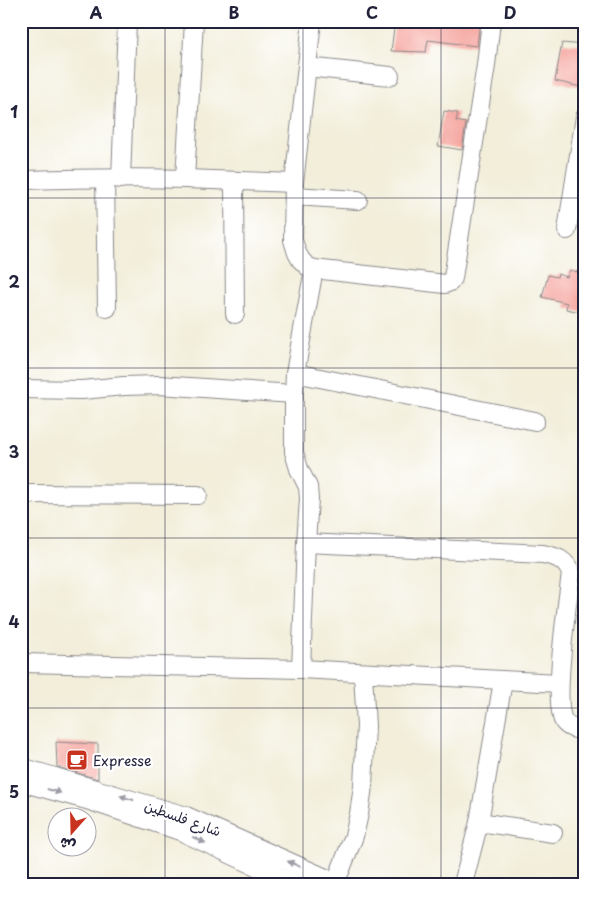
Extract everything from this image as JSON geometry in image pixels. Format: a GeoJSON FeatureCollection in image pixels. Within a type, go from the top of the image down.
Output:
{"type":"FeatureCollection","features":[{"type":"Feature","properties":{"kind":"street"},"geometry":{"type":"LineString","coordinates":[[107,308],[113,179],[127,21]]}},
{"type":"Feature","properties":{"kind":"street"},"geometry":{"type":"LineString","coordinates":[[186,179],[194,21]]}},
{"type":"Feature","properties":{"kind":"street"},"geometry":{"type":"LineString","coordinates":[[312,21],[294,190],[293,240],[297,252],[301,260],[307,266],[314,269],[437,284],[445,284],[453,278],[491,21]]}},
{"type":"Feature","properties":{"kind":"street"},"geometry":{"type":"LineString","coordinates":[[307,67],[390,76]]}},
{"type":"Feature","properties":{"kind":"street"},"geometry":{"type":"LineString","coordinates":[[567,230],[585,117]]}},
{"type":"Feature","properties":{"kind":"street"},"geometry":{"type":"LineString","coordinates":[[21,180],[186,179],[234,182],[358,200]]}},
{"type":"Feature","properties":{"kind":"street"},"geometry":{"type":"LineString","coordinates":[[234,182],[235,314]]}},
{"type":"Feature","properties":{"kind":"street"},"geometry":{"type":"LineString","coordinates":[[301,669],[309,499],[308,487],[294,452],[294,394],[295,373],[314,269]]}},
{"type":"Feature","properties":{"kind":"street"},"geometry":{"type":"LineString","coordinates":[[295,373],[535,421]]}},
{"type":"Feature","properties":{"kind":"street"},"geometry":{"type":"LineString","coordinates":[[21,389],[82,390],[159,385],[294,394]]}},
{"type":"Feature","properties":{"kind":"street"},"geometry":{"type":"LineString","coordinates":[[21,494],[198,495]]}},
{"type":"Feature","properties":{"kind":"street"},"geometry":{"type":"LineString","coordinates":[[306,543],[543,554],[562,560],[568,566],[571,573],[559,683],[560,707],[564,722],[568,726],[576,730],[585,730]]}},
{"type":"Feature","properties":{"kind":"street"},"geometry":{"type":"LineString","coordinates":[[21,662],[301,669],[559,683]]}},
{"type":"Feature","properties":{"kind":"street"},"geometry":{"type":"LineString","coordinates":[[336,883],[354,836],[360,814],[366,726],[363,673]]}},
{"type":"Feature","properties":{"kind":"street"},"geometry":{"type":"LineString","coordinates":[[463,884],[479,822],[503,681]]}},
{"type":"Feature","properties":{"kind":"street","name":"شارع فلسطين"},"geometry":{"type":"LineString","coordinates":[[21,767],[186,816],[336,883]]}},
{"type":"Feature","properties":{"kind":"street","name":"شارع فلسطين"},"geometry":{"type":"LineString","coordinates":[[21,782],[87,800],[180,831],[295,884]]}},
{"type":"Feature","properties":{"kind":"street"},"geometry":{"type":"LineString","coordinates":[[479,822],[554,833]]}},
{"type":"Feature","properties":{"kind":"building"},"geometry":{"type":"Polygon","coordinates":[[[395,21],[480,21],[477,46],[428,40],[426,52],[391,51],[395,21]]]}},
{"type":"Feature","properties":{"kind":"building"},"geometry":{"type":"Polygon","coordinates":[[[562,43],[585,45],[585,88],[555,81],[562,43]]]}},
{"type":"Feature","properties":{"kind":"building"},"geometry":{"type":"Polygon","coordinates":[[[444,111],[458,113],[456,121],[466,123],[462,150],[438,146],[444,111]]]}},
{"type":"Feature","properties":{"kind":"building"},"geometry":{"type":"Polygon","coordinates":[[[570,270],[585,274],[585,313],[566,309],[567,303],[542,297],[548,275],[557,277],[558,274],[567,277],[570,270]]]}},
{"type":"Feature","properties":{"kind":"building","name":"Expresse"},"geometry":{"type":"Polygon","coordinates":[[[56,742],[98,744],[98,779],[57,767],[56,742]]]}},
{"type":"Feature","properties":{"kind":"place","name":"Expresse"},"geometry":{"type":"Point","coordinates":[77,760]}}]}
